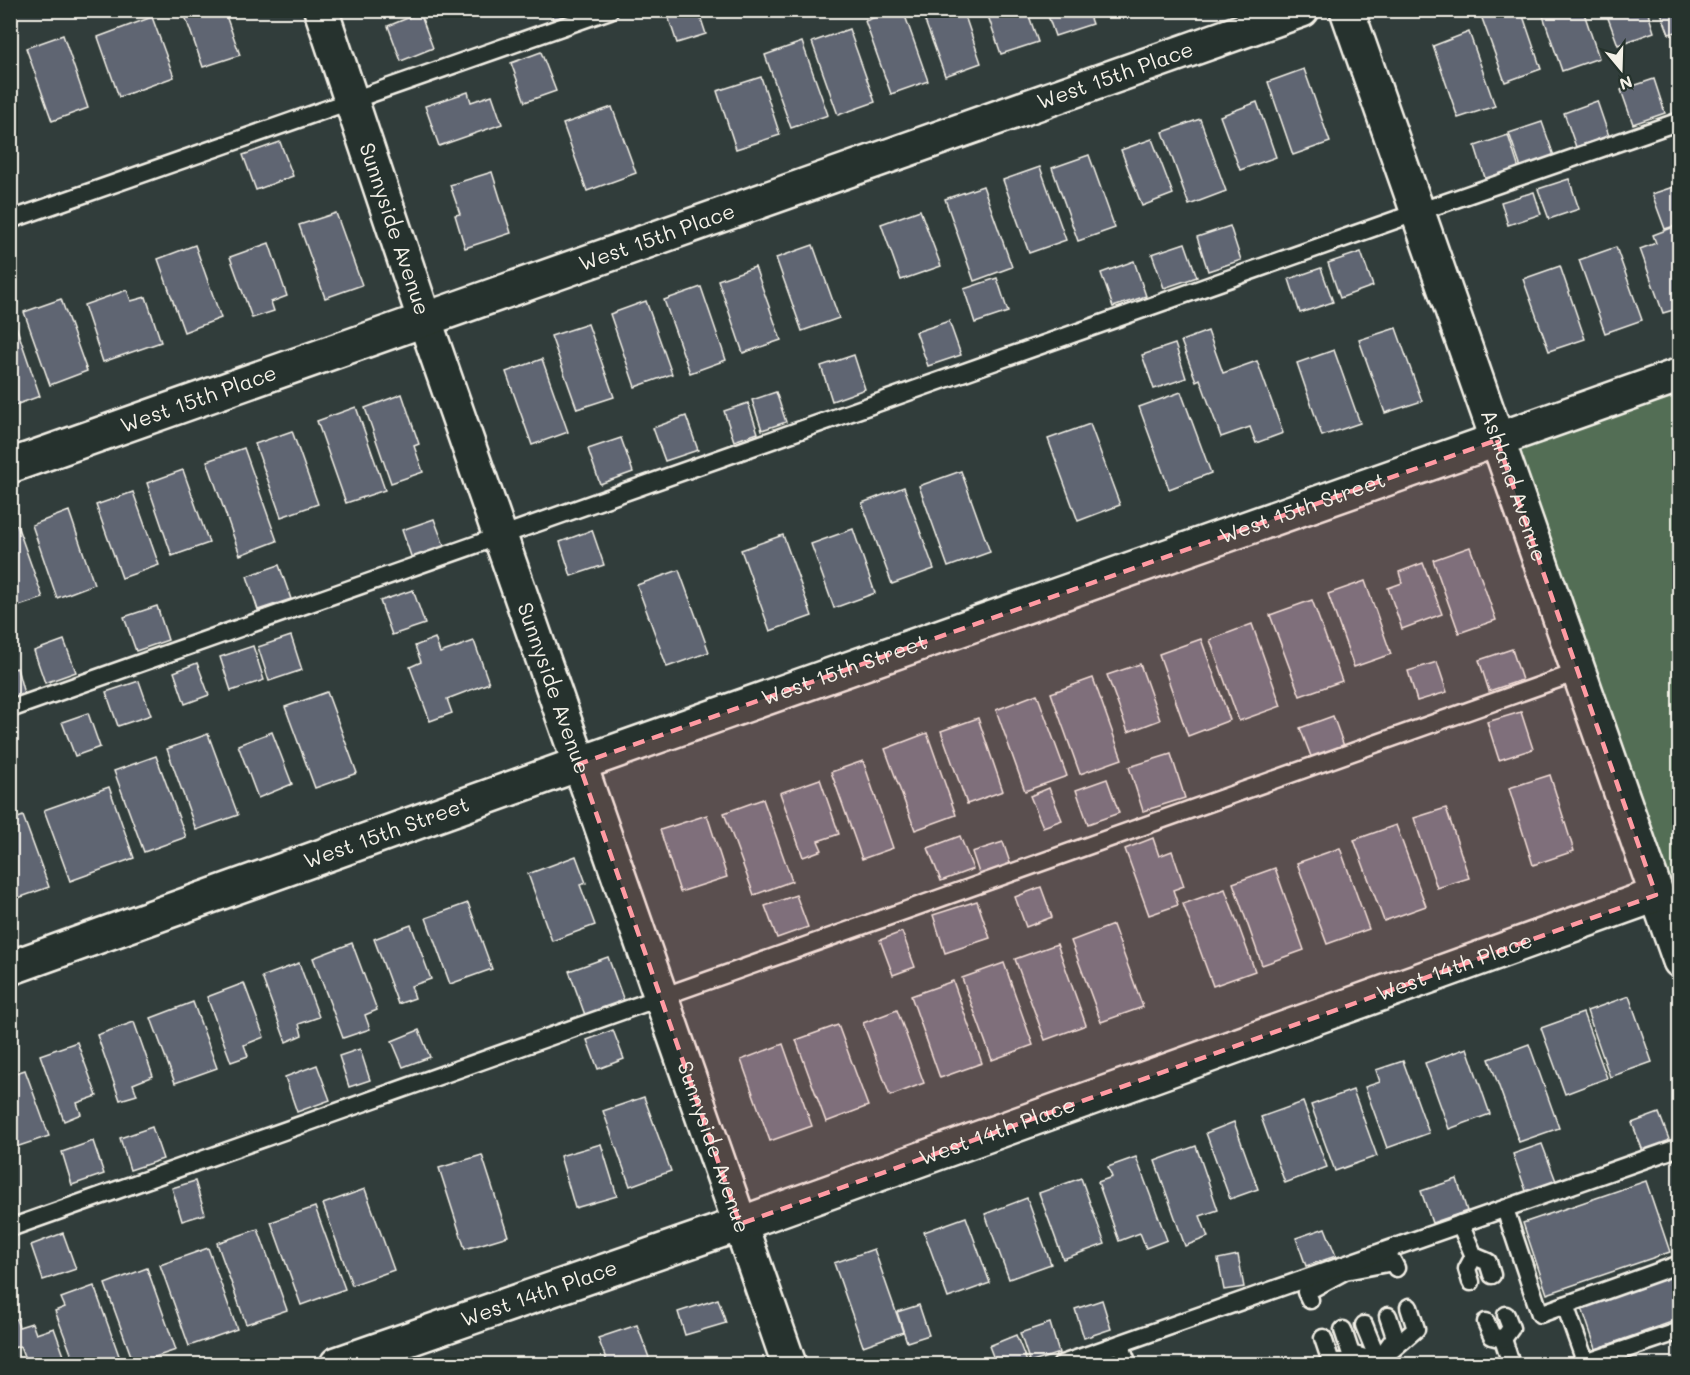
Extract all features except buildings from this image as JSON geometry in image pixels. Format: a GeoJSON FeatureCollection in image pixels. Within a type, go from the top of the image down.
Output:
{"type":"FeatureCollection","features":[{"type":"Feature","properties":{"kind":"street","name":"Sunnyside Avenue"},"geometry":{"type":"LineString","coordinates":[[321,10],[425,321],[789,1365]]}},
{"type":"Feature","properties":{"kind":"street","name":"West 15th Place"},"geometry":{"type":"LineString","coordinates":[[10,466],[1302,10]]}},
{"type":"Feature","properties":{"kind":"street","name":"Ashland Avenue"},"geometry":{"type":"LineString","coordinates":[[1347,10],[1680,961]]}},
{"type":"Feature","properties":{"kind":"street","name":"West 15th Street"},"geometry":{"type":"LineString","coordinates":[[10,968],[579,764],[1680,375]]}},
{"type":"Feature","properties":{"kind":"street","name":"West 14th Place"},"geometry":{"type":"LineString","coordinates":[[337,1365],[740,1224],[1656,895]]}},
{"type":"Feature","properties":{"kind":"lane"},"geometry":{"type":"LineString","coordinates":[[10,220],[610,10]]}},
{"type":"Feature","properties":{"kind":"lane"},"geometry":{"type":"LineString","coordinates":[[10,710],[1680,121]]}},
{"type":"Feature","properties":{"kind":"lane"},"geometry":{"type":"LineString","coordinates":[[10,1228],[1578,672]]}},
{"type":"Feature","properties":{"kind":"lane"},"geometry":{"type":"LineString","coordinates":[[1310,1300],[1306,1292],[1460,1224],[1680,1147]]}},
{"type":"Feature","properties":{"kind":"lane"},"geometry":{"type":"LineString","coordinates":[[1505,1209],[1540,1314],[1610,1294],[1649,1280],[1680,1264]]}},
{"type":"Feature","properties":{"kind":"lane"},"geometry":{"type":"LineString","coordinates":[[1460,1224],[1474,1256],[1467,1269],[1482,1278]]}},
{"type":"Feature","properties":{"kind":"lane"},"geometry":{"type":"LineString","coordinates":[[1062,1365],[1120,1344],[1346,1274],[1393,1262],[1396,1268]]}},
{"type":"Feature","properties":{"kind":"lane"},"geometry":{"type":"LineString","coordinates":[[1330,1293],[1328,1287],[1346,1274],[1373,1271],[1375,1276]]}},
{"type":"Feature","properties":{"kind":"lane"},"geometry":{"type":"LineString","coordinates":[[1565,1305],[1585,1364],[1626,1344],[1670,1330]]}},
{"type":"Feature","properties":{"kind":"lane"},"geometry":{"type":"LineString","coordinates":[[1323,1338],[1331,1362],[1379,1363],[1416,1329],[1409,1306]]}},
{"type":"Feature","properties":{"kind":"lane"},"geometry":{"type":"LineString","coordinates":[[1379,1363],[1395,1337],[1388,1316]]}},
{"type":"Feature","properties":{"kind":"lane"},"geometry":{"type":"LineString","coordinates":[[1496,1318],[1492,1336],[1503,1339],[1511,1365]]}},
{"type":"Feature","properties":{"kind":"lane"},"geometry":{"type":"LineString","coordinates":[[1364,1325],[1379,1363]]}},
{"type":"Feature","properties":{"kind":"lane"},"geometry":{"type":"LineString","coordinates":[[1343,1330],[1351,1354],[1379,1363]]}},
{"type":"Feature","properties":{"kind":"lane"},"geometry":{"type":"LineString","coordinates":[[1120,1344],[1128,1365]]}},
{"type":"Feature","properties":{"kind":"highlighted area"},"geometry":{"type":"Polygon","coordinates":[[[1497,440],[1656,895],[740,1224],[579,764],[1497,440]]]}},
{"type":"Feature","properties":{"kind":"green space"},"geometry":{"type":"Polygon","coordinates":[[[1679,375],[1679,961],[1497,440],[1679,375]]]}}]}
